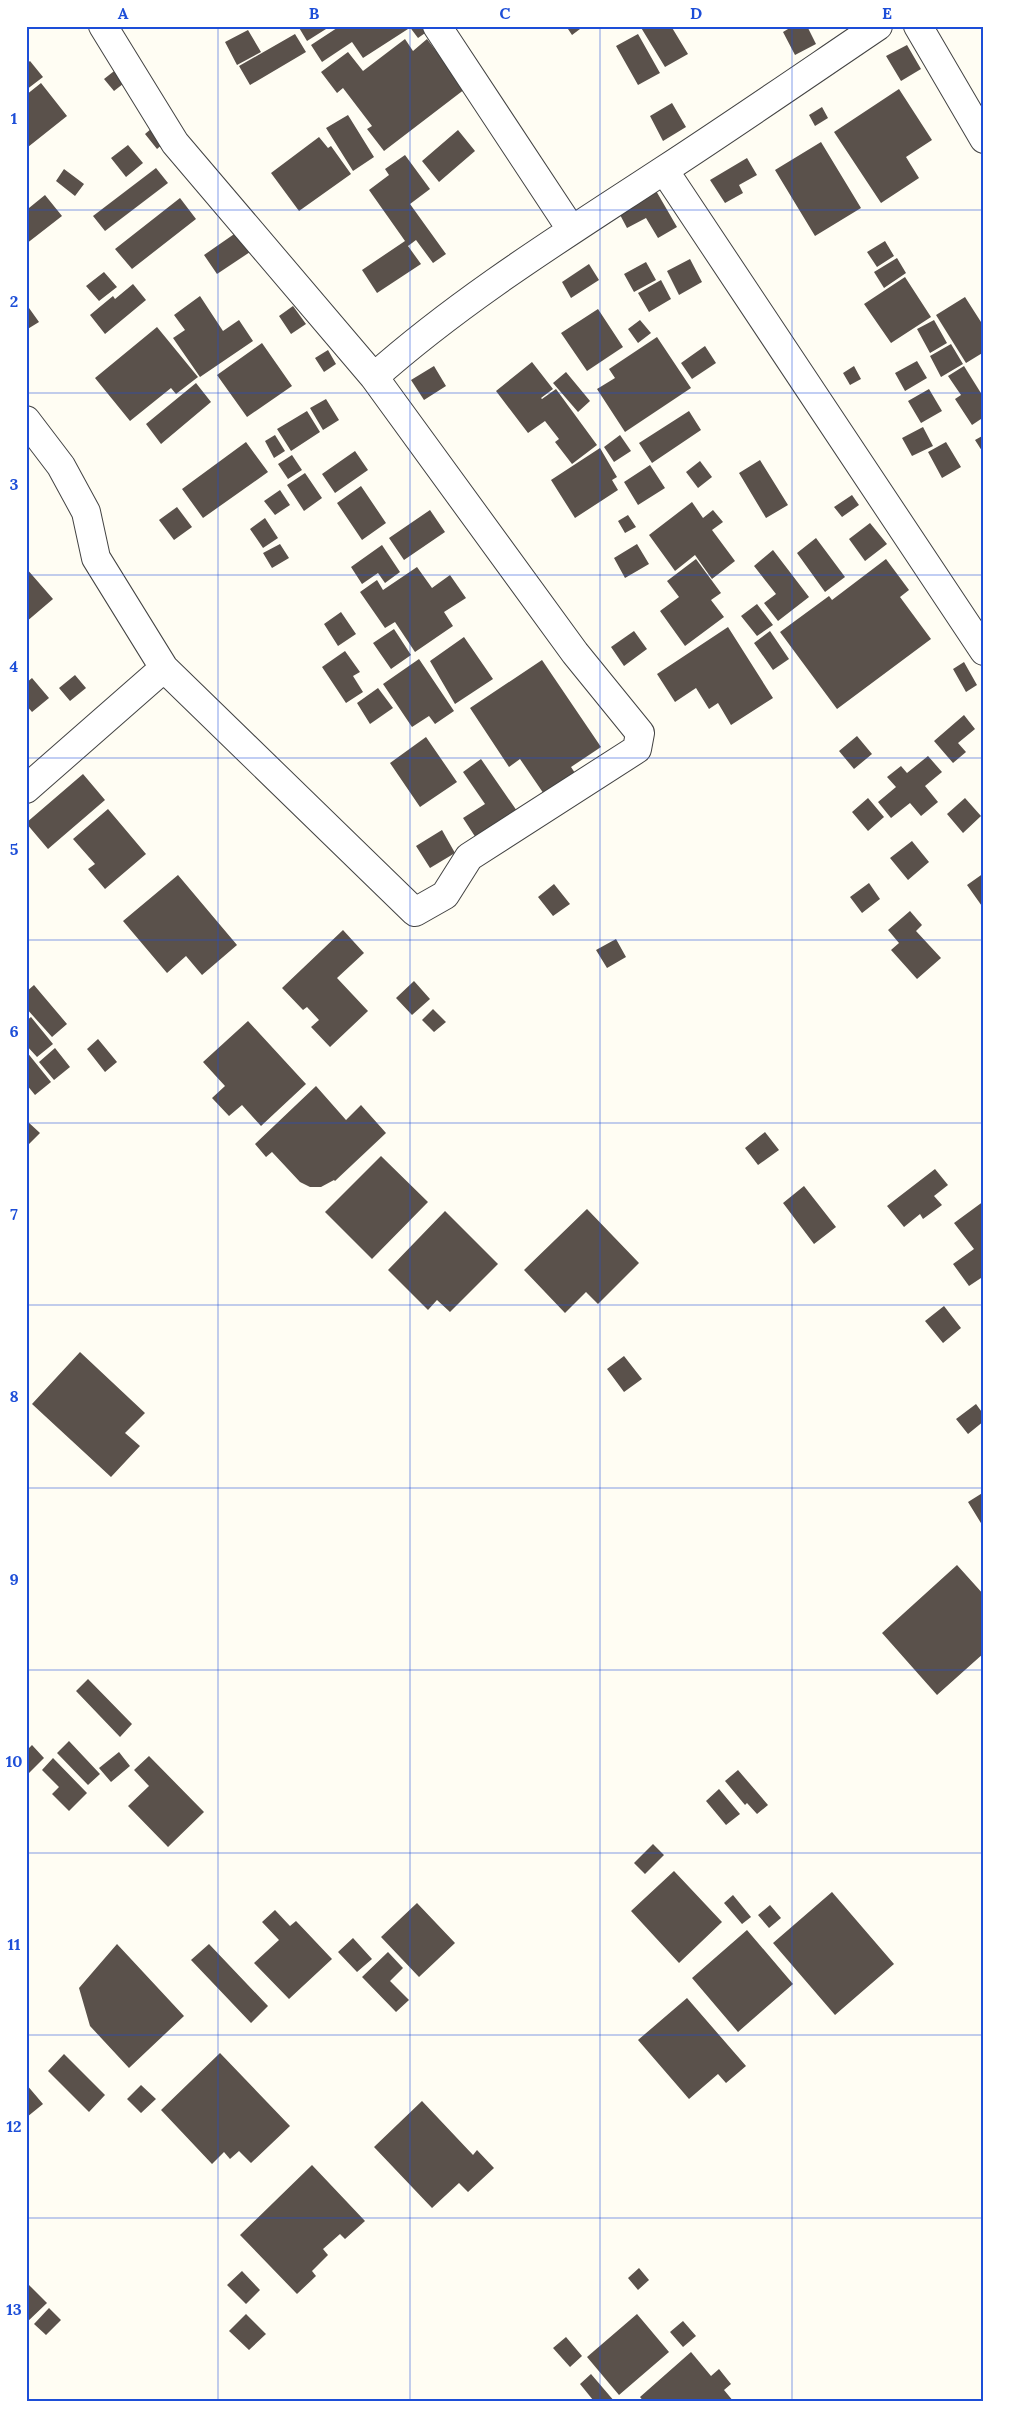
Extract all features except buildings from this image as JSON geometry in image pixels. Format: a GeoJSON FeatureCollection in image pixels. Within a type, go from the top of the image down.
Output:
{"type":"FeatureCollection","features":[{"type":"Feature","properties":{"kind":"street"},"geometry":{"type":"LineString","coordinates":[[26,420],[61,466],[86,512],[96,558],[164,668],[415,912],[445,895],[470,857],[637,749],[640,733],[576,653],[374,377],[176,142],[103,26]]}},
{"type":"Feature","properties":{"kind":"street"},"geometry":{"type":"LineString","coordinates":[[437,26],[571,229]]}},
{"type":"Feature","properties":{"kind":"street"},"geometry":{"type":"LineString","coordinates":[[374,377],[406,348],[571,229],[664,170],[878,26]]}},
{"type":"Feature","properties":{"kind":"street"},"geometry":{"type":"LineString","coordinates":[[918,26],[984,139]]}},
{"type":"Feature","properties":{"kind":"street"},"geometry":{"type":"LineString","coordinates":[[664,170],[984,651]]}},
{"type":"Feature","properties":{"kind":"street"},"geometry":{"type":"LineString","coordinates":[[26,789],[164,668]]}}]}
